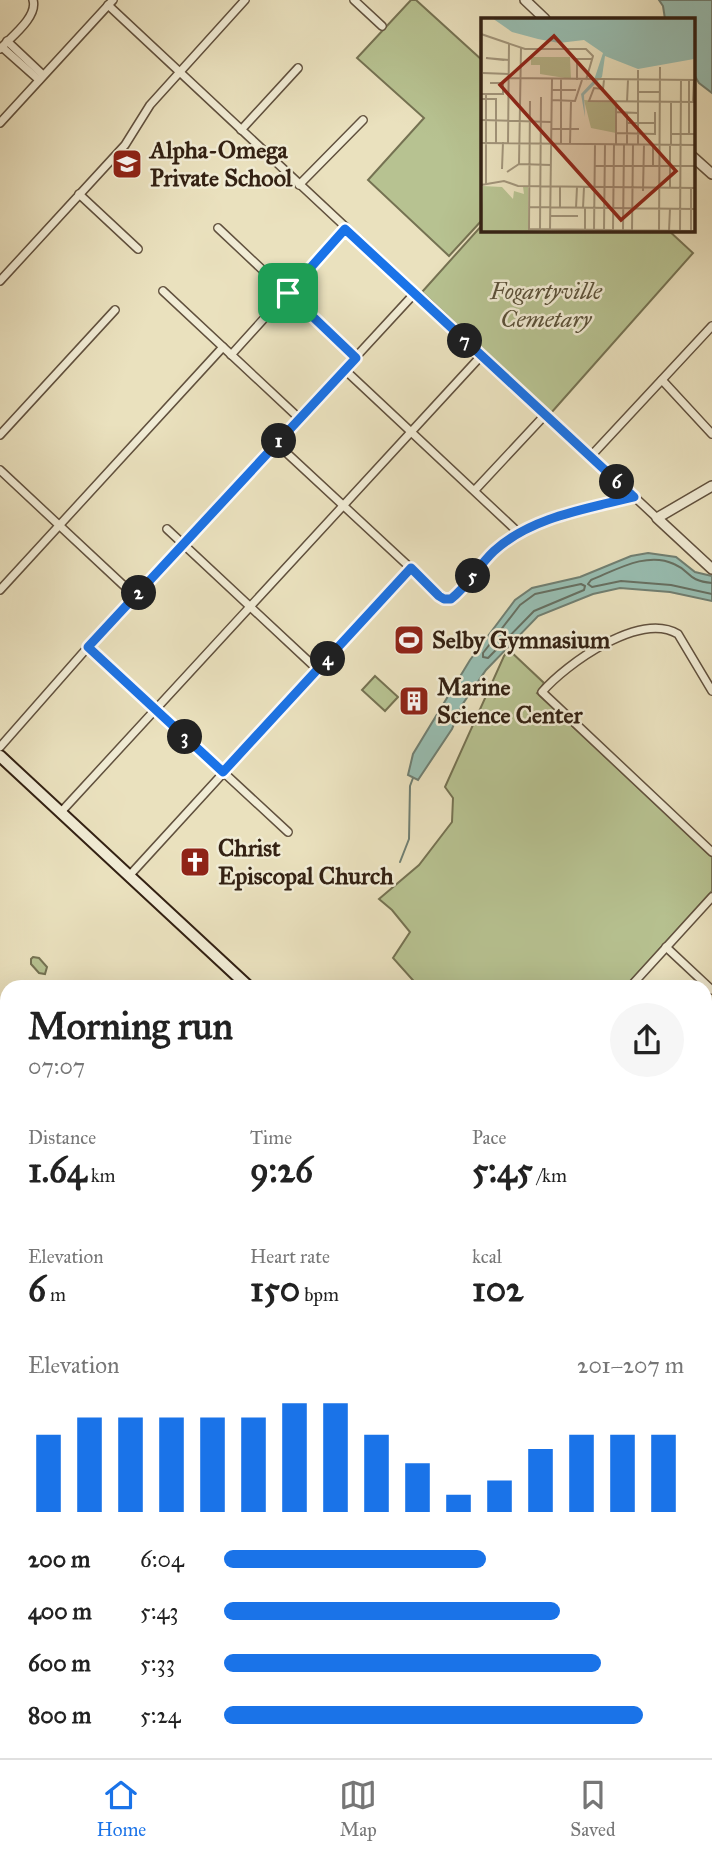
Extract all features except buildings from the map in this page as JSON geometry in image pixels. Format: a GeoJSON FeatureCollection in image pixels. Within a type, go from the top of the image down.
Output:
{"type":"FeatureCollection","features":[{"type":"Feature","properties":{"kind":"main road"},"geometry":{"type":"LineString","coordinates":[[0,755],[241,980]]}},
{"type":"Feature","properties":{"kind":"street"},"geometry":{"type":"LineString","coordinates":[[0,281],[125,145],[150,105],[245,0]]}},
{"type":"Feature","properties":{"kind":"street"},"geometry":{"type":"LineString","coordinates":[[354,0],[383,26]]}},
{"type":"Feature","properties":{"kind":"street"},"geometry":{"type":"LineString","coordinates":[[525,0],[544,18]]}},
{"type":"Feature","properties":{"kind":"street"},"geometry":{"type":"LineString","coordinates":[[0,123],[110,2],[179,72],[414,294],[712,569]]}},
{"type":"Feature","properties":{"kind":"street"},"geometry":{"type":"LineString","coordinates":[[34,3],[32,14],[3,46],[41,78]]}},
{"type":"Feature","properties":{"kind":"street"},"geometry":{"type":"LineString","coordinates":[[241,130],[298,68]]}},
{"type":"Feature","properties":{"kind":"street"},"geometry":{"type":"LineString","coordinates":[[299,185],[363,120]]}},
{"type":"Feature","properties":{"kind":"street"},"geometry":{"type":"LineString","coordinates":[[694,157],[712,174]]}},
{"type":"Feature","properties":{"kind":"street"},"geometry":{"type":"LineString","coordinates":[[79,194],[138,249]]}},
{"type":"Feature","properties":{"kind":"street"},"geometry":{"type":"LineString","coordinates":[[218,228],[356,358]]}},
{"type":"Feature","properties":{"kind":"street"},"geometry":{"type":"LineString","coordinates":[[231,355],[345,229]]}},
{"type":"Feature","properties":{"kind":"street"},"geometry":{"type":"LineString","coordinates":[[163,291],[300,419]]}},
{"type":"Feature","properties":{"kind":"street"},"geometry":{"type":"LineString","coordinates":[[0,747],[88,647],[414,294]]}},
{"type":"Feature","properties":{"kind":"street"},"geometry":{"type":"LineString","coordinates":[[0,435],[115,310]]}},
{"type":"Feature","properties":{"kind":"street"},"geometry":{"type":"LineString","coordinates":[[590,457],[712,326]]}},
{"type":"Feature","properties":{"kind":"street"},"geometry":{"type":"LineString","coordinates":[[0,590],[223,347]]}},
{"type":"Feature","properties":{"kind":"street"},"geometry":{"type":"LineString","coordinates":[[61,812],[481,356]]}},
{"type":"Feature","properties":{"kind":"street"},"geometry":{"type":"LineString","coordinates":[[345,370],[519,533]]}},
{"type":"Feature","properties":{"kind":"street"},"geometry":{"type":"LineString","coordinates":[[662,380],[712,434]]}},
{"type":"Feature","properties":{"kind":"street"},"geometry":{"type":"LineString","coordinates":[[475,491],[545,415]]}},
{"type":"Feature","properties":{"kind":"street"},"geometry":{"type":"LineString","coordinates":[[277,443],[439,596],[448,600],[459,592],[493,552],[519,533],[565,515],[634,497]]}},
{"type":"Feature","properties":{"kind":"street"},"geometry":{"type":"LineString","coordinates":[[0,470],[136,597]]}},
{"type":"Feature","properties":{"kind":"street"},"geometry":{"type":"LineString","coordinates":[[657,518],[712,485]]}},
{"type":"Feature","properties":{"kind":"street"},"geometry":{"type":"LineString","coordinates":[[167,529],[318,670]]}},
{"type":"Feature","properties":{"kind":"street"},"geometry":{"type":"LineString","coordinates":[[129,876],[411,568]]}},
{"type":"Feature","properties":{"kind":"street"},"geometry":{"type":"LineString","coordinates":[[712,691],[678,634],[672,630],[659,629],[622,637],[596,648],[568,666],[542,692],[712,852]]}},
{"type":"Feature","properties":{"kind":"street"},"geometry":{"type":"LineString","coordinates":[[88,647],[288,832]]}},
{"type":"Feature","properties":{"kind":"street"},"geometry":{"type":"LineString","coordinates":[[636,980],[712,897]]}},
{"type":"Feature","properties":{"kind":"street"},"geometry":{"type":"LineString","coordinates":[[667,947],[702,980]]}},
{"type":"Feature","properties":{"kind":"green space"},"geometry":{"type":"Polygon","coordinates":[[[411,0],[416,0],[481,59],[481,221],[449,256],[368,180],[424,118],[357,58],[411,0]]]}},
{"type":"Feature","properties":{"kind":"green space","name":"Fogartyville Cemetary"},"geometry":{"type":"Polygon","coordinates":[[[481,226],[481,231],[669,231],[693,253],[551,413],[422,292],[481,226]]]}},
{"type":"Feature","properties":{"kind":"green space"},"geometry":{"type":"Polygon","coordinates":[[[509,650],[544,683],[537,693],[712,857],[712,891],[631,980],[413,980],[393,958],[410,932],[379,899],[419,865],[452,822],[453,798],[445,787],[509,650]]]}},
{"type":"Feature","properties":{"kind":"green space"},"geometry":{"type":"Polygon","coordinates":[[[375,676],[398,697],[385,711],[362,690],[375,676]]]}},
{"type":"Feature","properties":{"kind":"green space"},"geometry":{"type":"Polygon","coordinates":[[[33,957],[39,958],[47,967],[45,974],[39,973],[31,964],[33,957]]]}},
{"type":"Feature","properties":{"kind":"water"},"geometry":{"type":"Polygon","coordinates":[[[659,0],[712,0],[712,93],[699,83],[694,75],[694,18],[665,18],[659,0]]]}},
{"type":"Feature","properties":{"kind":"water"},"geometry":{"type":"Polygon","coordinates":[[[648,553],[676,557],[695,572],[712,576],[712,601],[670,592],[620,588],[593,594],[538,616],[486,670],[462,705],[452,729],[418,780],[408,775],[413,754],[470,660],[515,600],[532,588],[580,577],[631,556],[648,553]]]}},
{"type":"Feature","properties":{"kind":"waterway"},"geometry":{"type":"LineString","coordinates":[[400,862],[409,839],[410,786],[413,778]]}},
{"type":"Feature","properties":{"kind":"place","name":"Alpha-Omega Private School"},"geometry":{"type":"Point","coordinates":[127,164]}},
{"type":"Feature","properties":{"kind":"place","name":"Selby Gymnasium"},"geometry":{"type":"Point","coordinates":[409,640]}},
{"type":"Feature","properties":{"kind":"place","name":"Marine Science Center"},"geometry":{"type":"Point","coordinates":[414,701]}},
{"type":"Feature","properties":{"kind":"place","name":"Christ Episcopal Church"},"geometry":{"type":"Point","coordinates":[195,862]}},
{"type":"Feature","properties":{"kind":"route"},"geometry":{"type":"LineString","coordinates":[[345,229],[634,497],[565,515],[519,533],[493,552],[451,599],[439,596],[411,568],[223,772],[88,647],[356,358],[288,293],[345,229]]}}]}
